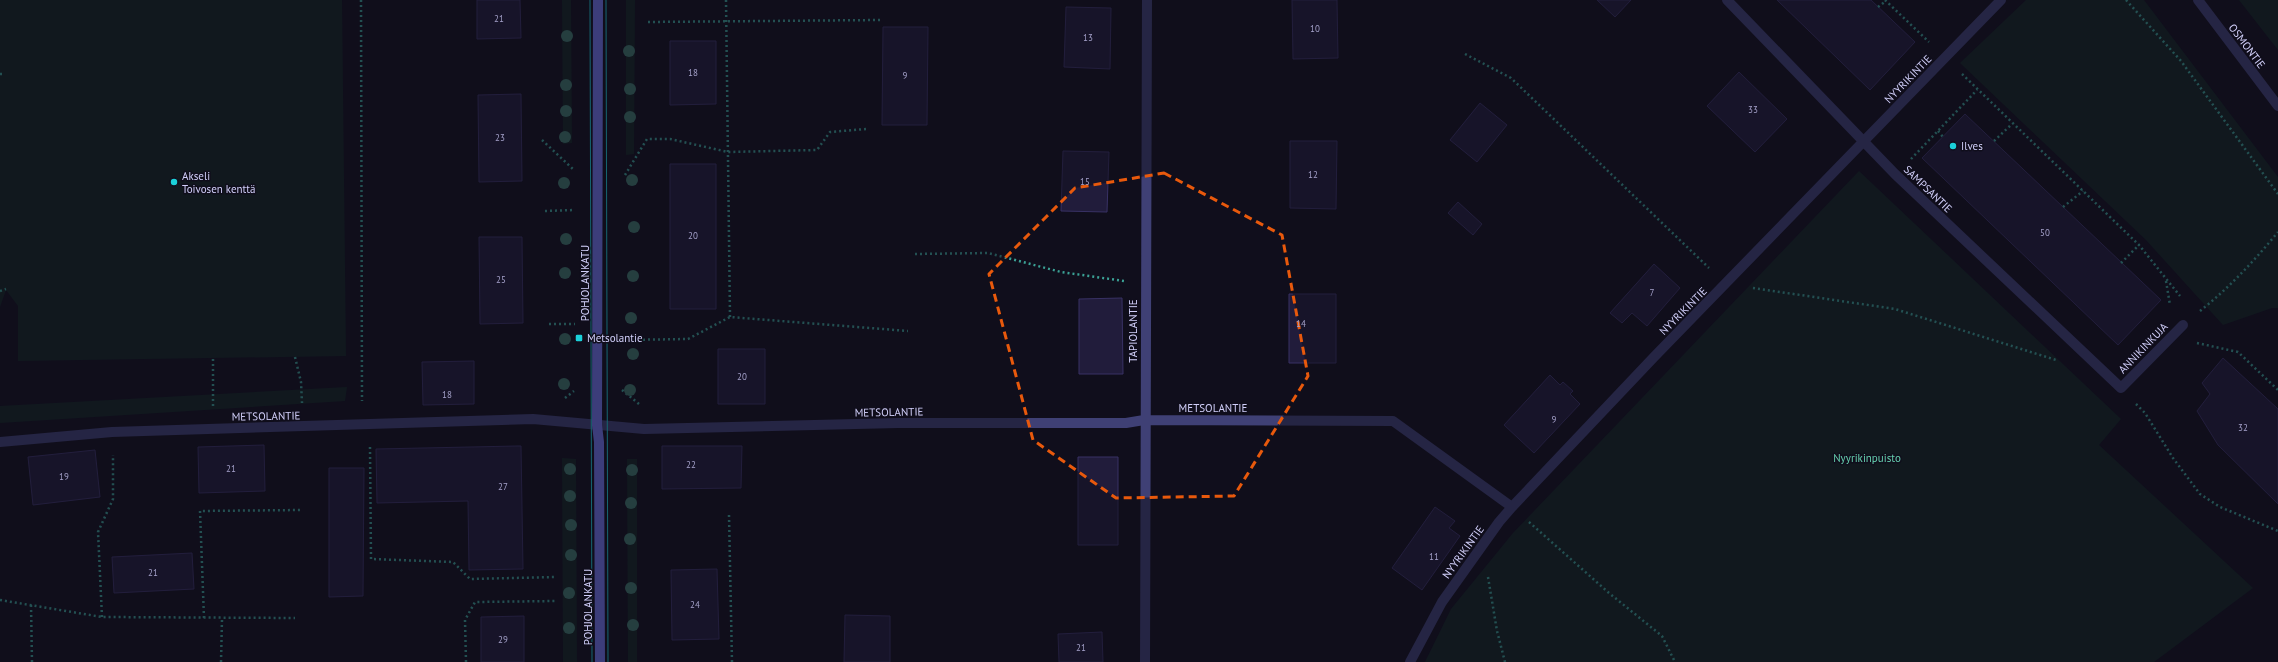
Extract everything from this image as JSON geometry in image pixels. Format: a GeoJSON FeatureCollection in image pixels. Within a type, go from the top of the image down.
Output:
{"type":"FeatureCollection","features":[{"type":"Feature","properties":{"kind":"street","name":"POHJOLANKATU"},"geometry":{"type":"LineString","coordinates":[[598,0],[597,425],[600,448],[600,662]]}},
{"type":"Feature","properties":{"kind":"street","name":"TAPIOLANTIE"},"geometry":{"type":"LineString","coordinates":[[1145,662],[1144,420],[1147,0]]}},
{"type":"Feature","properties":{"kind":"street","name":"SAMPSANTIE"},"geometry":{"type":"LineString","coordinates":[[1727,0],[1895,174],[2121,388]]}},
{"type":"Feature","properties":{"kind":"street","name":"NYYRIKINTIE"},"geometry":{"type":"LineString","coordinates":[[1410,662],[1442,602],[1512,507],[2001,0]]}},
{"type":"Feature","properties":{"kind":"street","name":"OSMONTIE"},"geometry":{"type":"LineString","coordinates":[[2198,0],[2278,106]]}},
{"type":"Feature","properties":{"kind":"street","name":"ANNIKINKUJA"},"geometry":{"type":"LineString","coordinates":[[2121,388],[2183,325]]}},
{"type":"Feature","properties":{"kind":"street","name":"METSOLANTIE"},"geometry":{"type":"LineString","coordinates":[[0,442],[112,432],[533,419],[644,429],[890,424],[1126,423],[1144,420],[1393,421],[1512,507]]}},
{"type":"Feature","properties":{"kind":"path"},"geometry":{"type":"LineString","coordinates":[[361,0],[367,425],[371,559],[453,562],[470,579],[556,577]]}},
{"type":"Feature","properties":{"kind":"path"},"geometry":{"type":"LineString","coordinates":[[726,0],[730,317]]}},
{"type":"Feature","properties":{"kind":"path"},"geometry":{"type":"LineString","coordinates":[[2126,0],[2181,61],[2278,194]]}},
{"type":"Feature","properties":{"kind":"path"},"geometry":{"type":"LineString","coordinates":[[1878,7],[1886,1],[1946,57],[1977,90],[2139,245],[2180,296]]}},
{"type":"Feature","properties":{"kind":"path"},"geometry":{"type":"LineString","coordinates":[[648,22],[880,20]]}},
{"type":"Feature","properties":{"kind":"path"},"geometry":{"type":"LineString","coordinates":[[1465,54],[1511,78],[1726,284],[1895,309],[2074,365],[2086,356]]}},
{"type":"Feature","properties":{"kind":"path"},"geometry":{"type":"LineString","coordinates":[[1895,174],[1977,90]]}},
{"type":"Feature","properties":{"kind":"path"},"geometry":{"type":"LineString","coordinates":[[1994,141],[2012,124]]}},
{"type":"Feature","properties":{"kind":"path"},"geometry":{"type":"LineString","coordinates":[[624,175],[647,139],[670,139],[728,152],[817,150],[830,132],[866,130]]}},
{"type":"Feature","properties":{"kind":"path"},"geometry":{"type":"LineString","coordinates":[[1938,131],[1943,137]]}},
{"type":"Feature","properties":{"kind":"path"},"geometry":{"type":"LineString","coordinates":[[542,140],[577,172]]}},
{"type":"Feature","properties":{"kind":"path"},"geometry":{"type":"LineString","coordinates":[[2063,207],[2083,191]]}},
{"type":"Feature","properties":{"kind":"path"},"geometry":{"type":"LineString","coordinates":[[545,211],[577,210]]}},
{"type":"Feature","properties":{"kind":"path"},"geometry":{"type":"LineString","coordinates":[[2183,325],[2224,292],[2256,259],[2278,232]]}},
{"type":"Feature","properties":{"kind":"path"},"geometry":{"type":"LineString","coordinates":[[2121,263],[2139,245]]}},
{"type":"Feature","properties":{"kind":"path"},"geometry":{"type":"LineString","coordinates":[[916,254],[988,253],[1061,272],[1122,281]]}},
{"type":"Feature","properties":{"kind":"path"},"geometry":{"type":"LineString","coordinates":[[2166,280],[2174,333],[2185,340],[2238,352],[2278,390]]}},
{"type":"Feature","properties":{"kind":"path"},"geometry":{"type":"LineString","coordinates":[[0,291],[6,290]]}},
{"type":"Feature","properties":{"kind":"path"},"geometry":{"type":"LineString","coordinates":[[623,340],[688,339],[730,317],[908,331]]}},
{"type":"Feature","properties":{"kind":"path"},"geometry":{"type":"LineString","coordinates":[[549,324],[579,324]]}},
{"type":"Feature","properties":{"kind":"path"},"geometry":{"type":"LineString","coordinates":[[295,357],[301,382],[304,427]]}},
{"type":"Feature","properties":{"kind":"path"},"geometry":{"type":"LineString","coordinates":[[213,358],[213,413]]}},
{"type":"Feature","properties":{"kind":"path"},"geometry":{"type":"LineString","coordinates":[[2121,388],[2145,413],[2173,458],[2200,494],[2220,507],[2278,531]]}},
{"type":"Feature","properties":{"kind":"path"},"geometry":{"type":"LineString","coordinates":[[622,390],[639,405]]}},
{"type":"Feature","properties":{"kind":"path"},"geometry":{"type":"LineString","coordinates":[[102,617],[98,532],[113,498],[112,432]]}},
{"type":"Feature","properties":{"kind":"path"},"geometry":{"type":"LineString","coordinates":[[1512,507],[1609,593],[1662,636],[1675,662]]}},
{"type":"Feature","properties":{"kind":"path"},"geometry":{"type":"LineString","coordinates":[[204,618],[200,512],[302,510]]}},
{"type":"Feature","properties":{"kind":"path"},"geometry":{"type":"LineString","coordinates":[[729,515],[732,662]]}},
{"type":"Feature","properties":{"kind":"path"},"geometry":{"type":"LineString","coordinates":[[1483,545],[1497,631],[1505,662]]}},
{"type":"Feature","properties":{"kind":"path"},"geometry":{"type":"LineString","coordinates":[[0,600],[102,617],[295,618]]}},
{"type":"Feature","properties":{"kind":"path"},"geometry":{"type":"LineString","coordinates":[[466,662],[465,620],[475,602],[555,601]]}},
{"type":"Feature","properties":{"kind":"path"},"geometry":{"type":"LineString","coordinates":[[31,606],[32,662]]}},
{"type":"Feature","properties":{"kind":"path"},"geometry":{"type":"LineString","coordinates":[[221,662],[222,618]]}},
{"type":"Feature","properties":{"kind":"highlighted area"},"geometry":{"type":"Polygon","coordinates":[[[1164,173],[1282,235],[1308,376],[1234,496],[1116,498],[1033,440],[989,274],[1075,188],[1164,173]]]}},
{"type":"Feature","properties":{"kind":"green space","name":"Akseli Toivosen kenttä"},"geometry":{"type":"Polygon","coordinates":[[[0,0],[342,0],[346,356],[18,361],[18,306],[6,290],[0,307],[0,0]]]}},
{"type":"Feature","properties":{"kind":"green space"},"geometry":{"type":"Polygon","coordinates":[[[562,0],[571,0],[572,143],[563,144],[562,0]]]}},
{"type":"Feature","properties":{"kind":"green space"},"geometry":{"type":"Polygon","coordinates":[[[626,0],[635,0],[634,154],[626,155],[626,0]]]}},
{"type":"Feature","properties":{"kind":"green space"},"geometry":{"type":"Polygon","coordinates":[[[2026,0],[2144,0],[2278,177],[2278,308],[2272,308],[2223,325],[2146,240],[1960,63],[2026,0]]]}},
{"type":"Feature","properties":{"kind":"green space"},"geometry":{"type":"Polygon","coordinates":[[[2239,0],[2278,0],[2278,50],[2239,0]]]}},
{"type":"Feature","properties":{"kind":"green space","name":"Nyyrikinpuisto"},"geometry":{"type":"Polygon","coordinates":[[[1859,171],[2121,419],[2099,445],[2253,588],[2154,662],[1425,662],[1451,609],[1513,533],[1859,171]]]}},
{"type":"Feature","properties":{"kind":"green space"},"geometry":{"type":"Polygon","coordinates":[[[347,387],[345,401],[0,423],[0,406],[347,387]]]}},
{"type":"Feature","properties":{"kind":"green space"},"geometry":{"type":"Polygon","coordinates":[[[562,458],[576,459],[577,662],[563,662],[562,458]]]}},
{"type":"Feature","properties":{"kind":"green space"},"geometry":{"type":"Polygon","coordinates":[[[627,459],[637,459],[637,662],[628,662],[627,459]]]}},
{"type":"Feature","properties":{"kind":"building"},"geometry":{"type":"Polygon","coordinates":[[[477,0],[520,0],[521,38],[477,39],[477,0]]]}},
{"type":"Feature","properties":{"kind":"building"},"geometry":{"type":"Polygon","coordinates":[[[1292,0],[1337,0],[1338,58],[1293,59],[1292,0]]]}},
{"type":"Feature","properties":{"kind":"building"},"geometry":{"type":"Polygon","coordinates":[[[1597,0],[1631,0],[1615,17],[1597,0]]]}},
{"type":"Feature","properties":{"kind":"building"},"geometry":{"type":"Polygon","coordinates":[[[1777,0],[1871,0],[1915,42],[1870,90],[1777,0]]]}},
{"type":"Feature","properties":{"kind":"building"},"geometry":{"type":"Polygon","coordinates":[[[1066,7],[1111,8],[1110,69],[1064,67],[1066,7]]]}},
{"type":"Feature","properties":{"kind":"building"},"geometry":{"type":"Polygon","coordinates":[[[883,27],[928,27],[927,125],[882,125],[883,27]]]}},
{"type":"Feature","properties":{"kind":"building"},"geometry":{"type":"Polygon","coordinates":[[[670,41],[716,41],[716,104],[670,105],[670,41]]]}},
{"type":"Feature","properties":{"kind":"building"},"geometry":{"type":"Polygon","coordinates":[[[1739,72],[1787,119],[1755,152],[1707,106],[1739,72]]]}},
{"type":"Feature","properties":{"kind":"building"},"geometry":{"type":"Polygon","coordinates":[[[521,94],[522,181],[479,182],[478,95],[521,94]]]}},
{"type":"Feature","properties":{"kind":"building"},"geometry":{"type":"Polygon","coordinates":[[[1480,103],[1507,125],[1477,162],[1450,140],[1480,103]]]}},
{"type":"Feature","properties":{"kind":"building"},"geometry":{"type":"Polygon","coordinates":[[[1965,114],[2161,300],[2118,345],[1922,158],[1965,114]]]}},
{"type":"Feature","properties":{"kind":"building"},"geometry":{"type":"Polygon","coordinates":[[[1290,141],[1337,141],[1336,209],[1290,208],[1290,141]]]}},
{"type":"Feature","properties":{"kind":"building"},"geometry":{"type":"Polygon","coordinates":[[[1063,151],[1109,152],[1107,212],[1061,211],[1063,151]]]}},
{"type":"Feature","properties":{"kind":"building"},"geometry":{"type":"Polygon","coordinates":[[[670,164],[716,164],[716,309],[670,309],[670,164]]]}},
{"type":"Feature","properties":{"kind":"building"},"geometry":{"type":"Polygon","coordinates":[[[1458,202],[1482,224],[1473,235],[1448,213],[1458,202]]]}},
{"type":"Feature","properties":{"kind":"building"},"geometry":{"type":"Polygon","coordinates":[[[479,237],[522,237],[523,323],[480,324],[479,237]]]}},
{"type":"Feature","properties":{"kind":"building"},"geometry":{"type":"Polygon","coordinates":[[[1654,264],[1680,288],[1647,326],[1632,313],[1622,323],[1610,313],[1654,264]]]}},
{"type":"Feature","properties":{"kind":"building"},"geometry":{"type":"Polygon","coordinates":[[[1289,294],[1336,294],[1336,363],[1289,363],[1289,294]]]}},
{"type":"Feature","properties":{"kind":"building"},"geometry":{"type":"Polygon","coordinates":[[[1122,298],[1123,374],[1079,374],[1079,299],[1122,298]]]}},
{"type":"Feature","properties":{"kind":"building"},"geometry":{"type":"Polygon","coordinates":[[[718,349],[765,349],[765,404],[718,404],[718,349]]]}},
{"type":"Feature","properties":{"kind":"building"},"geometry":{"type":"Polygon","coordinates":[[[2223,358],[2278,409],[2278,504],[2218,445],[2197,411],[2210,394],[2202,383],[2223,358]]]}},
{"type":"Feature","properties":{"kind":"building"},"geometry":{"type":"Polygon","coordinates":[[[474,361],[474,404],[423,405],[422,362],[474,361]]]}},
{"type":"Feature","properties":{"kind":"building"},"geometry":{"type":"Polygon","coordinates":[[[1550,375],[1560,385],[1563,382],[1573,391],[1570,394],[1580,404],[1534,453],[1504,425],[1550,375]]]}},
{"type":"Feature","properties":{"kind":"building"},"geometry":{"type":"Polygon","coordinates":[[[264,445],[265,491],[199,493],[198,447],[264,445]]]}},
{"type":"Feature","properties":{"kind":"building"},"geometry":{"type":"Polygon","coordinates":[[[521,446],[523,569],[469,570],[468,501],[377,503],[376,449],[521,446]]]}},
{"type":"Feature","properties":{"kind":"building"},"geometry":{"type":"Polygon","coordinates":[[[662,446],[742,446],[741,488],[662,489],[662,446]]]}},
{"type":"Feature","properties":{"kind":"building"},"geometry":{"type":"Polygon","coordinates":[[[95,450],[100,497],[33,505],[28,457],[95,450]]]}},
{"type":"Feature","properties":{"kind":"building"},"geometry":{"type":"Polygon","coordinates":[[[1078,457],[1118,457],[1118,545],[1078,545],[1078,457]]]}},
{"type":"Feature","properties":{"kind":"building"},"geometry":{"type":"Polygon","coordinates":[[[329,468],[364,468],[363,596],[329,597],[329,468]]]}},
{"type":"Feature","properties":{"kind":"building"},"geometry":{"type":"Polygon","coordinates":[[[1435,507],[1455,521],[1449,528],[1460,536],[1422,590],[1392,568],[1435,507]]]}},
{"type":"Feature","properties":{"kind":"building"},"geometry":{"type":"Polygon","coordinates":[[[192,553],[194,589],[114,593],[112,557],[192,553]]]}},
{"type":"Feature","properties":{"kind":"building"},"geometry":{"type":"Polygon","coordinates":[[[717,569],[719,639],[672,640],[671,570],[717,569]]]}},
{"type":"Feature","properties":{"kind":"building"},"geometry":{"type":"Polygon","coordinates":[[[845,615],[890,616],[890,662],[844,662],[845,615]]]}},
{"type":"Feature","properties":{"kind":"building"},"geometry":{"type":"Polygon","coordinates":[[[524,616],[524,662],[481,662],[481,617],[524,616]]]}},
{"type":"Feature","properties":{"kind":"building"},"geometry":{"type":"Polygon","coordinates":[[[1102,632],[1103,662],[1059,662],[1058,634],[1102,632]]]}},
{"type":"Feature","properties":{"kind":"tram line"},"geometry":{"type":"LineString","coordinates":[[590,0],[592,662]]}},
{"type":"Feature","properties":{"kind":"tram line"},"geometry":{"type":"LineString","coordinates":[[606,0],[608,662]]}},
{"type":"Feature","properties":{"kind":"place","name":"Ilves"},"geometry":{"type":"Point","coordinates":[1953,146]}},
{"type":"Feature","properties":{"kind":"place","name":"Akseli Toivosen kenttä"},"geometry":{"type":"Point","coordinates":[174,182]}},
{"type":"Feature","properties":{"kind":"place","name":"Metsolantie"},"geometry":{"type":"Point","coordinates":[579,338]}}]}
